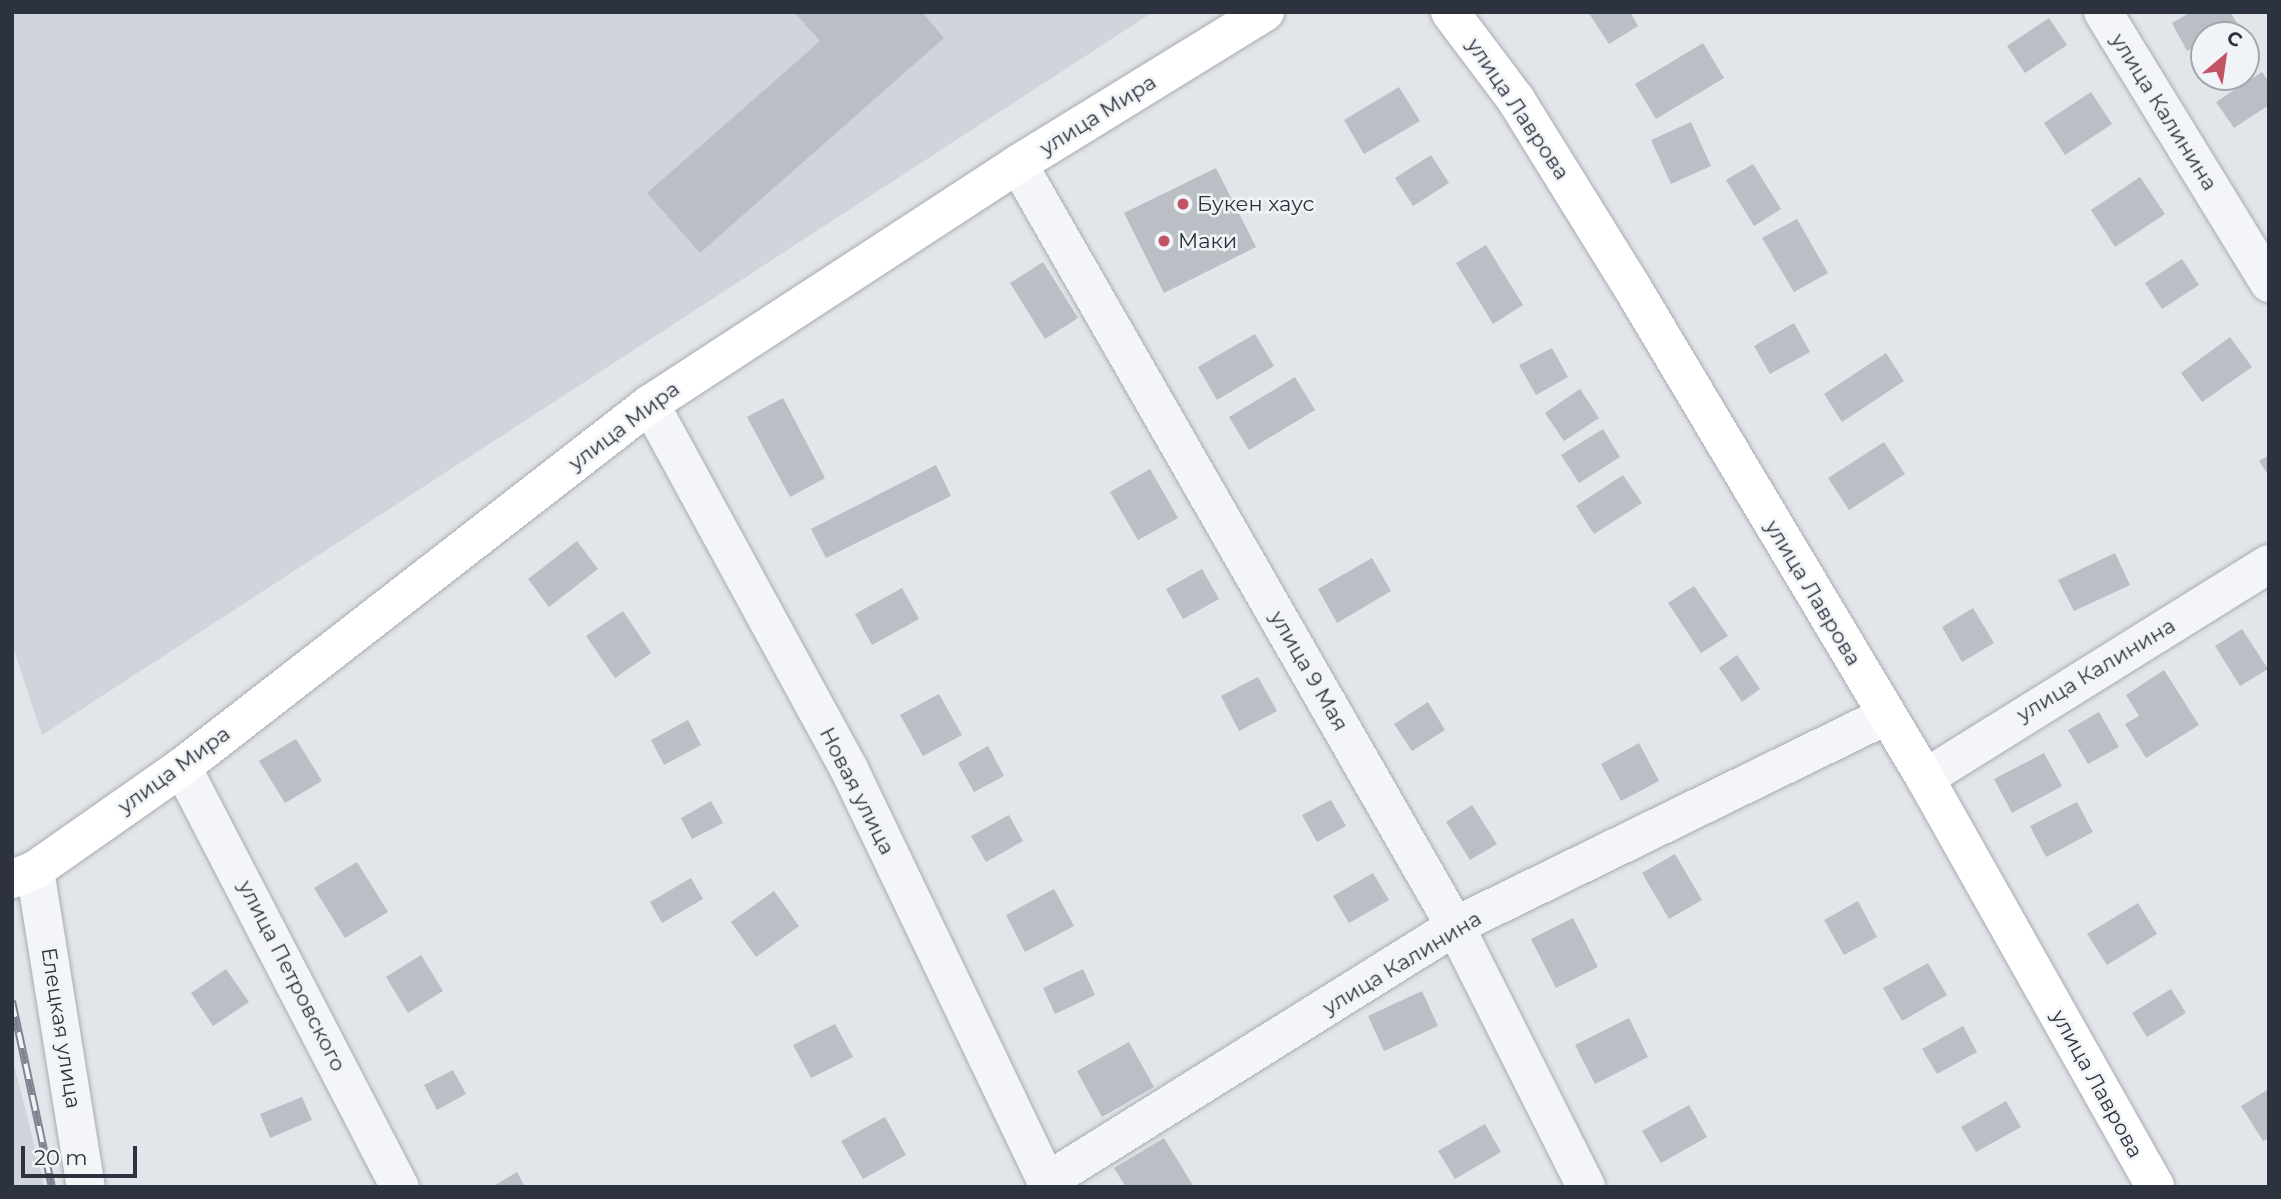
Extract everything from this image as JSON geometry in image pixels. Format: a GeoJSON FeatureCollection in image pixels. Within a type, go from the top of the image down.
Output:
{"type":"FeatureCollection","features":[{"type":"Feature","properties":{"kind":"street","name":"улица Мира"},"geometry":{"type":"LineString","coordinates":[[24,875],[182,767],[650,404],[1018,164],[1265,12]]}},
{"type":"Feature","properties":{"kind":"street","name":"улица Лаврова"},"geometry":{"type":"LineString","coordinates":[[1450,12],[1516,100],[1632,287],[1925,778],[2155,1187]]}},
{"type":"Feature","properties":{"kind":"street","name":"улица Калинина"},"geometry":{"type":"LineString","coordinates":[[2103,12],[2269,283]]}},
{"type":"Feature","properties":{"kind":"street","name":"улица 9 Мая"},"geometry":{"type":"LineString","coordinates":[[1018,164],[1455,926],[1586,1187]]}},
{"type":"Feature","properties":{"kind":"street","name":"Новая улица"},"geometry":{"type":"LineString","coordinates":[[650,404],[849,769],[1048,1184]]}},
{"type":"Feature","properties":{"kind":"street","name":"улица Калинина"},"geometry":{"type":"LineString","coordinates":[[1925,778],[2269,564]]}},
{"type":"Feature","properties":{"kind":"street","name":"улица Калинина"},"geometry":{"type":"LineString","coordinates":[[1048,1184],[1455,926],[1886,716]]}},
{"type":"Feature","properties":{"kind":"street","name":"улица Петровского"},"geometry":{"type":"LineString","coordinates":[[182,767],[400,1187]]}},
{"type":"Feature","properties":{"kind":"street","name":"Елецкая улица"},"geometry":{"type":"LineString","coordinates":[[24,875],[86,1187]]}},
{"type":"Feature","properties":{"kind":"shaded area"},"geometry":{"type":"Polygon","coordinates":[[[12,12],[1153,12],[42,735],[12,644],[12,12]]]}},
{"type":"Feature","properties":{"kind":"shaded area"},"geometry":{"type":"Polygon","coordinates":[[[12,1057],[42,1175],[44,1187],[12,1187],[12,1057]]]}},
{"type":"Feature","properties":{"kind":"building"},"geometry":{"type":"Polygon","coordinates":[[[794,12],[922,12],[944,38],[700,253],[647,193],[820,41],[794,12]]]}},
{"type":"Feature","properties":{"kind":"building"},"geometry":{"type":"Polygon","coordinates":[[[1588,12],[1630,12],[1638,26],[1609,44],[1588,12]]]}},
{"type":"Feature","properties":{"kind":"building"},"geometry":{"type":"Polygon","coordinates":[[[2191,12],[2230,12],[2236,21],[2190,21],[2190,49],[2187,51],[2172,23],[2191,12]]]}},
{"type":"Feature","properties":{"kind":"building"},"geometry":{"type":"Polygon","coordinates":[[[2049,18],[2067,45],[2025,73],[2007,46],[2049,18]]]}},
{"type":"Feature","properties":{"kind":"building"},"geometry":{"type":"Polygon","coordinates":[[[1703,43],[1724,78],[1656,119],[1635,84],[1703,43]]]}},
{"type":"Feature","properties":{"kind":"building"},"geometry":{"type":"Polygon","coordinates":[[[2262,72],[2269,82],[2269,105],[2234,128],[2216,102],[2233,91],[2260,91],[2262,72]]]}},
{"type":"Feature","properties":{"kind":"building"},"geometry":{"type":"Polygon","coordinates":[[[1399,87],[1420,121],[1364,154],[1344,120],[1399,87]]]}},
{"type":"Feature","properties":{"kind":"building"},"geometry":{"type":"Polygon","coordinates":[[[2091,92],[2112,124],[2065,155],[2044,123],[2091,92]]]}},
{"type":"Feature","properties":{"kind":"building"},"geometry":{"type":"Polygon","coordinates":[[[1691,122],[1711,166],[1671,184],[1651,140],[1691,122]]]}},
{"type":"Feature","properties":{"kind":"building"},"geometry":{"type":"Polygon","coordinates":[[[1431,155],[1449,183],[1413,206],[1395,178],[1431,155]]]}},
{"type":"Feature","properties":{"kind":"building"},"geometry":{"type":"Polygon","coordinates":[[[1753,164],[1781,209],[1754,226],[1726,180],[1753,164]]]}},
{"type":"Feature","properties":{"kind":"building"},"geometry":{"type":"Polygon","coordinates":[[[1216,168],[1256,247],[1164,293],[1124,213],[1216,168]]]}},
{"type":"Feature","properties":{"kind":"building"},"geometry":{"type":"Polygon","coordinates":[[[2140,177],[2165,214],[2115,247],[2091,210],[2140,177]]]}},
{"type":"Feature","properties":{"kind":"building"},"geometry":{"type":"Polygon","coordinates":[[[1797,219],[1828,273],[1794,292],[1762,238],[1797,219]]]}},
{"type":"Feature","properties":{"kind":"building"},"geometry":{"type":"Polygon","coordinates":[[[1486,245],[1523,305],[1493,324],[1456,263],[1486,245]]]}},
{"type":"Feature","properties":{"kind":"building"},"geometry":{"type":"Polygon","coordinates":[[[2182,259],[2199,285],[2162,309],[2145,283],[2182,259]]]}},
{"type":"Feature","properties":{"kind":"building"},"geometry":{"type":"Polygon","coordinates":[[[1043,262],[1078,318],[1045,339],[1010,283],[1043,262]]]}},
{"type":"Feature","properties":{"kind":"building"},"geometry":{"type":"Polygon","coordinates":[[[1794,323],[1810,352],[1770,374],[1754,346],[1794,323]]]}},
{"type":"Feature","properties":{"kind":"building"},"geometry":{"type":"Polygon","coordinates":[[[1255,334],[1274,366],[1217,400],[1198,367],[1255,334]]]}},
{"type":"Feature","properties":{"kind":"building"},"geometry":{"type":"Polygon","coordinates":[[[2230,337],[2252,367],[2202,402],[2181,373],[2230,337]]]}},
{"type":"Feature","properties":{"kind":"building"},"geometry":{"type":"Polygon","coordinates":[[[1552,348],[1568,377],[1536,395],[1519,365],[1552,348]]]}},
{"type":"Feature","properties":{"kind":"building"},"geometry":{"type":"Polygon","coordinates":[[[1886,353],[1904,381],[1842,422],[1824,394],[1886,353]]]}},
{"type":"Feature","properties":{"kind":"building"},"geometry":{"type":"Polygon","coordinates":[[[1295,377],[1315,410],[1249,450],[1229,417],[1295,377]]]}},
{"type":"Feature","properties":{"kind":"building"},"geometry":{"type":"Polygon","coordinates":[[[1580,389],[1599,418],[1564,441],[1545,413],[1580,389]]]}},
{"type":"Feature","properties":{"kind":"building"},"geometry":{"type":"Polygon","coordinates":[[[783,398],[825,478],[790,497],[747,417],[783,398]]]}},
{"type":"Feature","properties":{"kind":"building"},"geometry":{"type":"Polygon","coordinates":[[[1603,429],[1620,457],[1579,483],[1561,455],[1603,429]]]}},
{"type":"Feature","properties":{"kind":"building"},"geometry":{"type":"Polygon","coordinates":[[[1884,442],[1905,474],[1849,510],[1828,478],[1884,442]]]}},
{"type":"Feature","properties":{"kind":"building"},"geometry":{"type":"Polygon","coordinates":[[[2269,455],[2269,476],[2259,461],[2269,455]]]}},
{"type":"Feature","properties":{"kind":"building"},"geometry":{"type":"Polygon","coordinates":[[[936,465],[951,496],[826,558],[811,529],[936,465]]]}},
{"type":"Feature","properties":{"kind":"building"},"geometry":{"type":"Polygon","coordinates":[[[1150,469],[1178,518],[1138,540],[1110,492],[1150,469]]]}},
{"type":"Feature","properties":{"kind":"building"},"geometry":{"type":"Polygon","coordinates":[[[1623,475],[1642,503],[1594,534],[1576,506],[1623,475]]]}},
{"type":"Feature","properties":{"kind":"building"},"geometry":{"type":"Polygon","coordinates":[[[577,541],[598,569],[549,607],[528,579],[577,541]]]}},
{"type":"Feature","properties":{"kind":"building"},"geometry":{"type":"Polygon","coordinates":[[[2115,553],[2130,585],[2074,611],[2058,580],[2115,553]]]}},
{"type":"Feature","properties":{"kind":"building"},"geometry":{"type":"Polygon","coordinates":[[[1372,558],[1391,591],[1337,623],[1318,589],[1372,558]]]}},
{"type":"Feature","properties":{"kind":"building"},"geometry":{"type":"Polygon","coordinates":[[[1202,569],[1219,599],[1183,619],[1166,589],[1202,569]]]}},
{"type":"Feature","properties":{"kind":"building"},"geometry":{"type":"Polygon","coordinates":[[[1694,586],[1728,636],[1701,653],[1668,603],[1694,586]]]}},
{"type":"Feature","properties":{"kind":"building"},"geometry":{"type":"Polygon","coordinates":[[[902,588],[919,619],[872,645],[855,614],[902,588]]]}},
{"type":"Feature","properties":{"kind":"building"},"geometry":{"type":"Polygon","coordinates":[[[1973,608],[1994,643],[1962,662],[1942,627],[1973,608]]]}},
{"type":"Feature","properties":{"kind":"building"},"geometry":{"type":"Polygon","coordinates":[[[623,611],[651,653],[615,678],[586,636],[623,611]]]}},
{"type":"Feature","properties":{"kind":"building"},"geometry":{"type":"Polygon","coordinates":[[[2242,629],[2268,669],[2240,686],[2215,646],[2242,629]]]}},
{"type":"Feature","properties":{"kind":"building"},"geometry":{"type":"Polygon","coordinates":[[[1737,655],[1760,689],[1742,702],[1719,668],[1737,655]]]}},
{"type":"Feature","properties":{"kind":"building"},"geometry":{"type":"Polygon","coordinates":[[[2164,670],[2199,725],[2146,758],[2125,724],[2139,716],[2126,695],[2164,670]]]}},
{"type":"Feature","properties":{"kind":"building"},"geometry":{"type":"Polygon","coordinates":[[[1258,677],[1277,711],[1239,731],[1221,696],[1258,677]]]}},
{"type":"Feature","properties":{"kind":"building"},"geometry":{"type":"Polygon","coordinates":[[[939,694],[962,735],[923,756],[900,715],[939,694]]]}},
{"type":"Feature","properties":{"kind":"building"},"geometry":{"type":"Polygon","coordinates":[[[1428,702],[1445,730],[1412,751],[1394,724],[1428,702]]]}},
{"type":"Feature","properties":{"kind":"building"},"geometry":{"type":"Polygon","coordinates":[[[2099,712],[2119,747],[2088,764],[2068,730],[2099,712]]]}},
{"type":"Feature","properties":{"kind":"building"},"geometry":{"type":"Polygon","coordinates":[[[688,720],[701,745],[664,765],[651,740],[688,720]]]}},
{"type":"Feature","properties":{"kind":"building"},"geometry":{"type":"Polygon","coordinates":[[[296,739],[322,781],[285,803],[259,761],[296,739]]]}},
{"type":"Feature","properties":{"kind":"building"},"geometry":{"type":"Polygon","coordinates":[[[1639,743],[1659,781],[1621,801],[1601,764],[1639,743]]]}},
{"type":"Feature","properties":{"kind":"building"},"geometry":{"type":"Polygon","coordinates":[[[988,746],[1004,776],[974,792],[958,763],[988,746]]]}},
{"type":"Feature","properties":{"kind":"building"},"geometry":{"type":"Polygon","coordinates":[[[2044,753],[2062,786],[2012,813],[1994,779],[2044,753]]]}},
{"type":"Feature","properties":{"kind":"building"},"geometry":{"type":"Polygon","coordinates":[[[1331,800],[1346,826],[1317,842],[1302,815],[1331,800]]]}},
{"type":"Feature","properties":{"kind":"building"},"geometry":{"type":"Polygon","coordinates":[[[711,801],[723,823],[692,839],[681,818],[711,801]]]}},
{"type":"Feature","properties":{"kind":"building"},"geometry":{"type":"Polygon","coordinates":[[[2077,802],[2093,832],[2046,857],[2030,826],[2077,802]]]}},
{"type":"Feature","properties":{"kind":"building"},"geometry":{"type":"Polygon","coordinates":[[[1472,805],[1497,844],[1470,860],[1446,822],[1472,805]]]}},
{"type":"Feature","properties":{"kind":"building"},"geometry":{"type":"Polygon","coordinates":[[[1009,815],[1023,841],[986,862],[971,836],[1009,815]]]}},
{"type":"Feature","properties":{"kind":"building"},"geometry":{"type":"Polygon","coordinates":[[[1675,854],[1702,900],[1669,919],[1642,873],[1675,854]]]}},
{"type":"Feature","properties":{"kind":"building"},"geometry":{"type":"Polygon","coordinates":[[[357,862],[388,912],[345,938],[314,888],[357,862]]]}},
{"type":"Feature","properties":{"kind":"building"},"geometry":{"type":"Polygon","coordinates":[[[1373,873],[1389,900],[1349,923],[1333,896],[1373,873]]]}},
{"type":"Feature","properties":{"kind":"building"},"geometry":{"type":"Polygon","coordinates":[[[691,878],[703,899],[662,923],[650,902],[691,878]]]}},
{"type":"Feature","properties":{"kind":"building"},"geometry":{"type":"Polygon","coordinates":[[[1054,889],[1074,926],[1025,952],[1006,915],[1054,889]]]}},
{"type":"Feature","properties":{"kind":"building"},"geometry":{"type":"Polygon","coordinates":[[[774,891],[799,926],[756,957],[731,922],[774,891]]]}},
{"type":"Feature","properties":{"kind":"building"},"geometry":{"type":"Polygon","coordinates":[[[1858,901],[1877,937],[1844,955],[1824,920],[1858,901]]]}},
{"type":"Feature","properties":{"kind":"building"},"geometry":{"type":"Polygon","coordinates":[[[2138,903],[2157,934],[2107,965],[2087,934],[2138,903]]]}},
{"type":"Feature","properties":{"kind":"building"},"geometry":{"type":"Polygon","coordinates":[[[1573,918],[1598,967],[1556,988],[1531,939],[1573,918]]]}},
{"type":"Feature","properties":{"kind":"building"},"geometry":{"type":"Polygon","coordinates":[[[421,955],[443,991],[408,1013],[386,977],[421,955]]]}},
{"type":"Feature","properties":{"kind":"building"},"geometry":{"type":"Polygon","coordinates":[[[1928,963],[1947,995],[1902,1021],[1883,988],[1928,963]]]}},
{"type":"Feature","properties":{"kind":"building"},"geometry":{"type":"Polygon","coordinates":[[[226,969],[249,1002],[213,1026],[191,993],[226,969]]]}},
{"type":"Feature","properties":{"kind":"building"},"geometry":{"type":"Polygon","coordinates":[[[1083,969],[1095,995],[1055,1014],[1043,988],[1083,969]]]}},
{"type":"Feature","properties":{"kind":"building"},"geometry":{"type":"Polygon","coordinates":[[[2171,989],[2186,1013],[2147,1037],[2132,1013],[2171,989]]]}},
{"type":"Feature","properties":{"kind":"building"},"geometry":{"type":"Polygon","coordinates":[[[1422,991],[1438,1026],[1384,1051],[1368,1016],[1422,991]]]}},
{"type":"Feature","properties":{"kind":"building"},"geometry":{"type":"Polygon","coordinates":[[[1629,1018],[1648,1057],[1595,1084],[1575,1045],[1629,1018]]]}},
{"type":"Feature","properties":{"kind":"building"},"geometry":{"type":"Polygon","coordinates":[[[835,1024],[853,1057],[811,1078],[793,1045],[835,1024]]]}},
{"type":"Feature","properties":{"kind":"building"},"geometry":{"type":"Polygon","coordinates":[[[1963,1026],[1977,1052],[1937,1074],[1922,1049],[1963,1026]]]}},
{"type":"Feature","properties":{"kind":"building"},"geometry":{"type":"Polygon","coordinates":[[[1129,1042],[1154,1087],[1102,1117],[1077,1071],[1129,1042]]]}},
{"type":"Feature","properties":{"kind":"building"},"geometry":{"type":"Polygon","coordinates":[[[453,1070],[466,1094],[437,1110],[424,1085],[453,1070]]]}},
{"type":"Feature","properties":{"kind":"building"},"geometry":{"type":"Polygon","coordinates":[[[2269,1089],[2269,1138],[2263,1141],[2241,1106],[2269,1089]]]}},
{"type":"Feature","properties":{"kind":"building"},"geometry":{"type":"Polygon","coordinates":[[[302,1097],[312,1120],[270,1138],[260,1114],[302,1097]]]}},
{"type":"Feature","properties":{"kind":"building"},"geometry":{"type":"Polygon","coordinates":[[[2006,1101],[2021,1127],[1976,1152],[1961,1127],[2006,1101]]]}},
{"type":"Feature","properties":{"kind":"building"},"geometry":{"type":"Polygon","coordinates":[[[1689,1105],[1707,1137],[1661,1163],[1642,1131],[1689,1105]]]}},
{"type":"Feature","properties":{"kind":"building"},"geometry":{"type":"Polygon","coordinates":[[[885,1117],[906,1155],[863,1179],[841,1141],[885,1117]]]}},
{"type":"Feature","properties":{"kind":"building"},"geometry":{"type":"Polygon","coordinates":[[[1485,1124],[1501,1152],[1455,1179],[1438,1151],[1485,1124]]]}},
{"type":"Feature","properties":{"kind":"building"},"geometry":{"type":"Polygon","coordinates":[[[1164,1138],[1194,1187],[1126,1187],[1114,1168],[1164,1138]]]}},
{"type":"Feature","properties":{"kind":"building"},"geometry":{"type":"Polygon","coordinates":[[[517,1172],[525,1187],[492,1187],[517,1172]]]}},
{"type":"Feature","properties":{"kind":"railway"},"geometry":{"type":"LineString","coordinates":[[12,1001],[52,1187]]}},
{"type":"Feature","properties":{"kind":"place","name":"Букен хаус"},"geometry":{"type":"Point","coordinates":[1183,204]}},
{"type":"Feature","properties":{"kind":"place","name":"Маки"},"geometry":{"type":"Point","coordinates":[1164,241]}}]}
